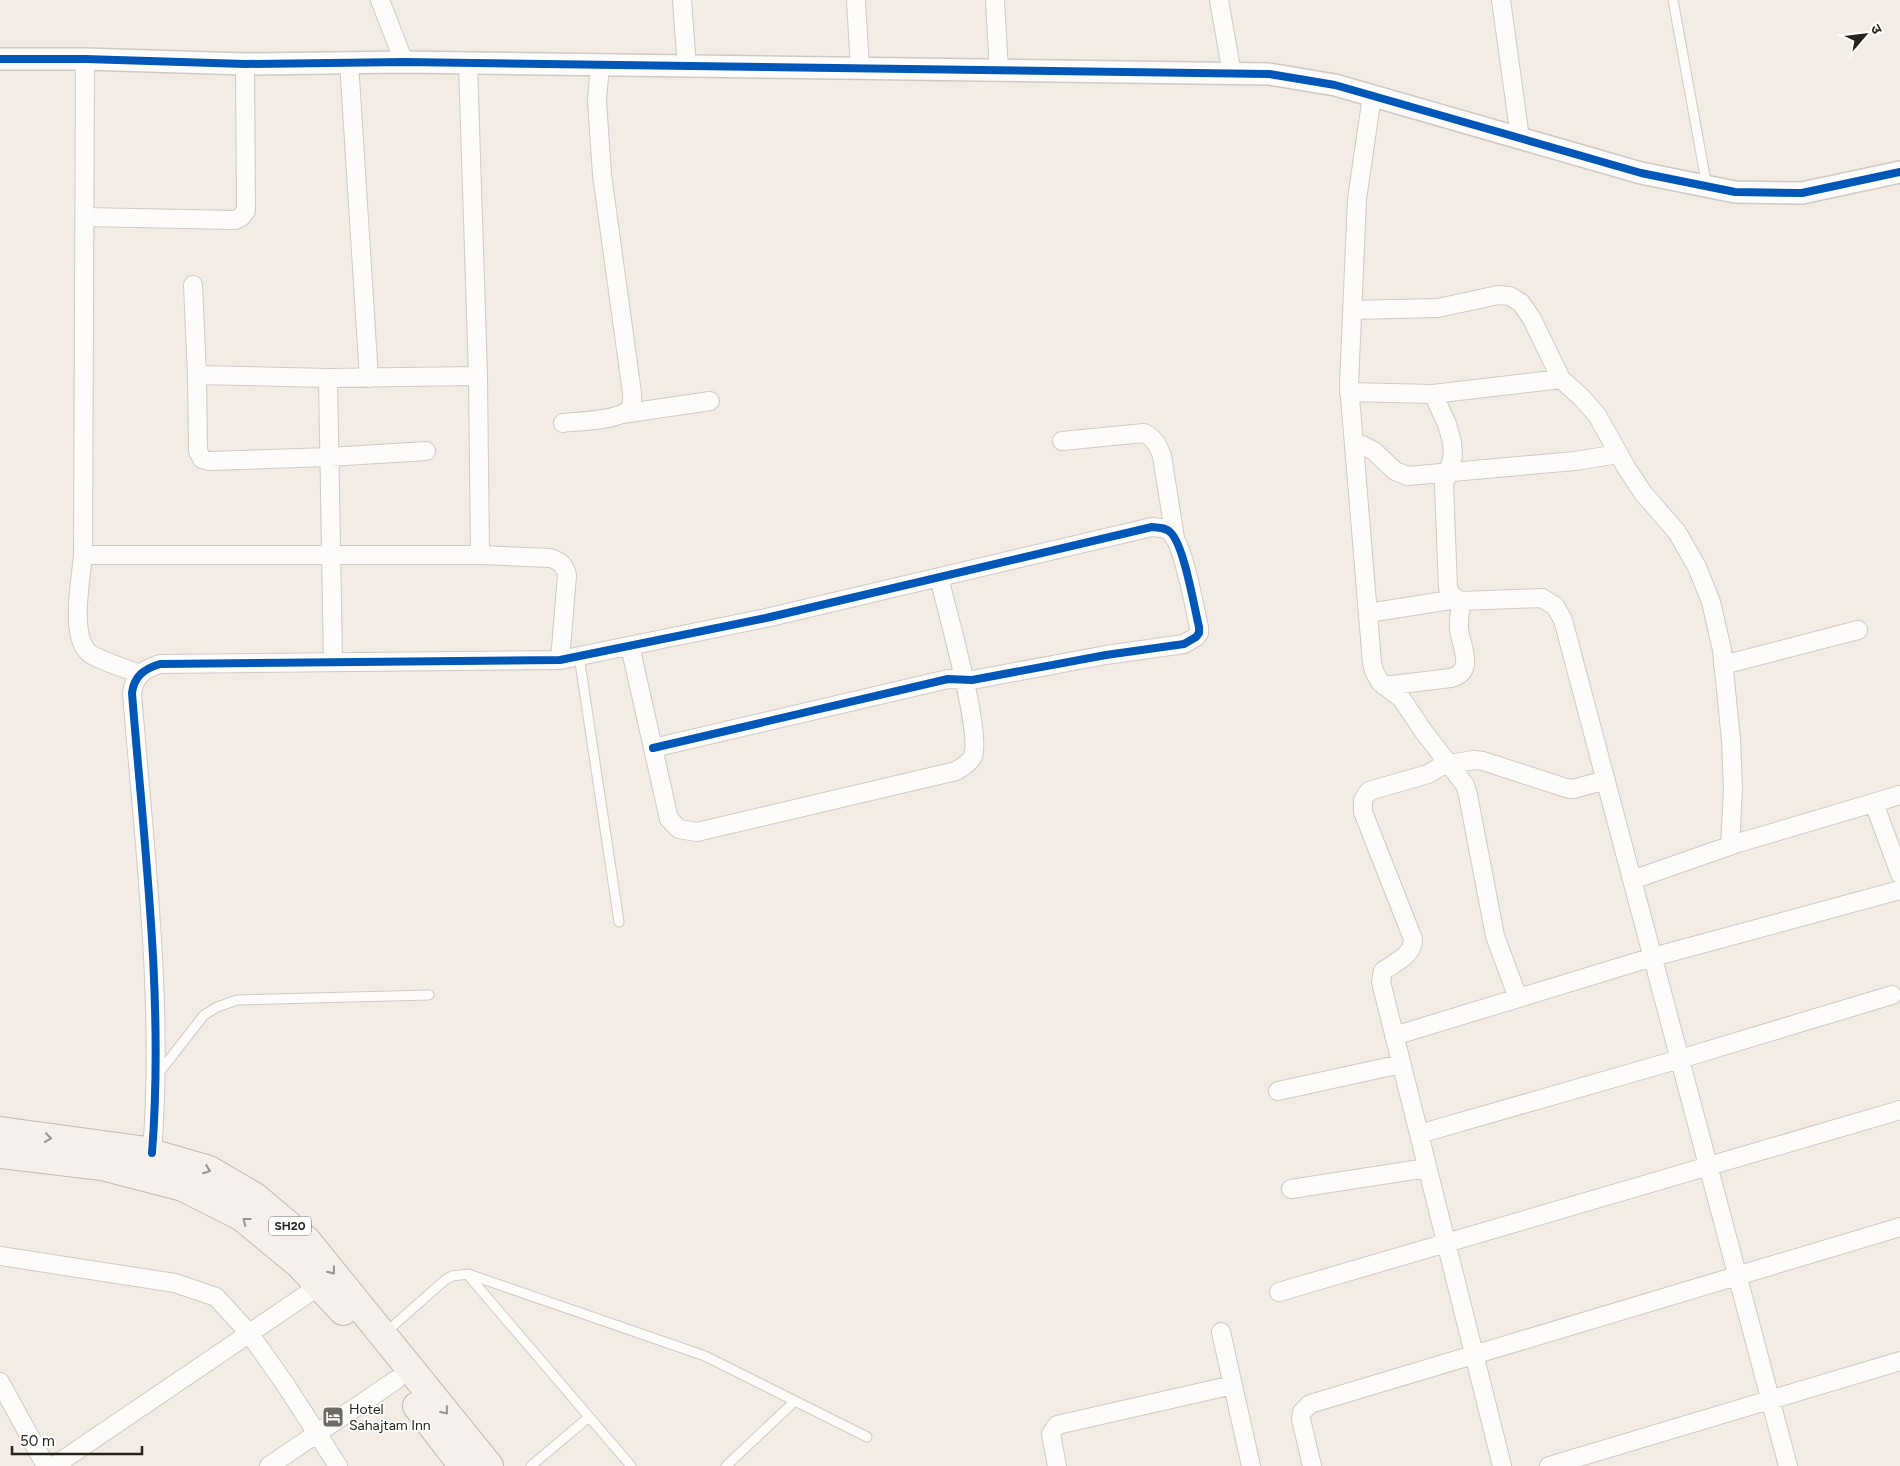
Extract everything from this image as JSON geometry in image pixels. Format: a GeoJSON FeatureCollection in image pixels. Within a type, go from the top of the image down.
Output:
{"type":"FeatureCollection","features":[{"type":"Feature","properties":{"kind":"main road","name":"SH20"},"geometry":{"type":"LineString","coordinates":[[0,1131],[152,1153],[209,1170],[255,1197],[307,1241],[489,1466]]}},
{"type":"Feature","properties":{"kind":"main road","name":"SH20"},"geometry":{"type":"LineString","coordinates":[[0,1154],[102,1166],[184,1187],[242,1217],[299,1264],[343,1312],[463,1466]]}},
{"type":"Feature","properties":{"kind":"street"},"geometry":{"type":"LineString","coordinates":[[380,0],[404,62]]}},
{"type":"Feature","properties":{"kind":"street"},"geometry":{"type":"LineString","coordinates":[[682,0],[687,67]]}},
{"type":"Feature","properties":{"kind":"street"},"geometry":{"type":"LineString","coordinates":[[856,0],[860,70]]}},
{"type":"Feature","properties":{"kind":"street"},"geometry":{"type":"LineString","coordinates":[[995,0],[999,72]]}},
{"type":"Feature","properties":{"kind":"street"},"geometry":{"type":"LineString","coordinates":[[1220,0],[1232,74]]}},
{"type":"Feature","properties":{"kind":"street"},"geometry":{"type":"LineString","coordinates":[[1501,0],[1520,138]]}},
{"type":"Feature","properties":{"kind":"street"},"geometry":{"type":"LineString","coordinates":[[0,59],[85,59],[245,64],[404,62],[999,72],[1268,74],[1335,85],[1641,173],[1735,192],[1802,192],[1900,172]]}},
{"type":"Feature","properties":{"kind":"street"},"geometry":{"type":"LineString","coordinates":[[85,59],[83,555],[77,626],[81,643],[91,654],[140,674]]}},
{"type":"Feature","properties":{"kind":"street"},"geometry":{"type":"LineString","coordinates":[[349,62],[369,378]]}},
{"type":"Feature","properties":{"kind":"street"},"geometry":{"type":"LineString","coordinates":[[468,63],[478,376],[480,555]]}},
{"type":"Feature","properties":{"kind":"street"},"geometry":{"type":"LineString","coordinates":[[85,217],[235,220],[241,217],[246,212],[245,64]]}},
{"type":"Feature","properties":{"kind":"street"},"geometry":{"type":"LineString","coordinates":[[600,65],[597,100],[602,175],[632,393],[631,407],[622,414]]}},
{"type":"Feature","properties":{"kind":"street"},"geometry":{"type":"LineString","coordinates":[[1372,96],[1357,199],[1349,392],[1374,671],[1384,686],[1402,698],[1424,732],[1465,785],[1493,928],[1518,998]]}},
{"type":"Feature","properties":{"kind":"street"},"geometry":{"type":"LineString","coordinates":[[193,285],[198,451],[202,459],[210,461],[329,457],[426,451]]}},
{"type":"Feature","properties":{"kind":"street"},"geometry":{"type":"LineString","coordinates":[[1352,310],[1438,308],[1484,297],[1510,296],[1521,303],[1532,319],[1561,379],[1597,415],[1618,454],[1643,493],[1677,532],[1697,567],[1711,602],[1722,650],[1731,740],[1733,789],[1730,846]]}},
{"type":"Feature","properties":{"kind":"street"},"geometry":{"type":"LineString","coordinates":[[197,375],[328,378],[478,376]]}},
{"type":"Feature","properties":{"kind":"street"},"geometry":{"type":"LineString","coordinates":[[328,378],[333,662]]}},
{"type":"Feature","properties":{"kind":"street"},"geometry":{"type":"LineString","coordinates":[[1349,392],[1432,394],[1561,379]]}},
{"type":"Feature","properties":{"kind":"street"},"geometry":{"type":"LineString","coordinates":[[1432,394],[1452,442],[1453,456],[1444,485],[1448,588],[1453,597],[1459,600]]}},
{"type":"Feature","properties":{"kind":"street"},"geometry":{"type":"LineString","coordinates":[[563,423],[710,400]]}},
{"type":"Feature","properties":{"kind":"street"},"geometry":{"type":"LineString","coordinates":[[653,748],[948,679],[984,678],[1106,654],[1184,644],[1191,641],[1199,633],[1199,627],[1179,546],[1175,538],[1162,456],[1157,444],[1151,436],[1144,433],[1062,441]]}},
{"type":"Feature","properties":{"kind":"street"},"geometry":{"type":"LineString","coordinates":[[1354,441],[1374,451],[1395,471],[1408,476],[1618,454]]}},
{"type":"Feature","properties":{"kind":"street"},"geometry":{"type":"LineString","coordinates":[[152,1153],[155,1113],[153,967],[132,693],[134,684],[140,674],[151,666],[160,664],[560,660],[766,618],[1152,527],[1165,529],[1175,538]]}},
{"type":"Feature","properties":{"kind":"street"},"geometry":{"type":"LineString","coordinates":[[83,555],[480,555],[550,558],[559,561],[565,567],[568,583],[560,660]]}},
{"type":"Feature","properties":{"kind":"street"},"geometry":{"type":"LineString","coordinates":[[630,646],[669,819],[679,829],[696,832],[956,771],[967,764],[973,756],[976,742],[964,679],[939,577]]}},
{"type":"Feature","properties":{"kind":"street"},"geometry":{"type":"LineString","coordinates":[[1368,613],[1459,600],[1542,598],[1555,606],[1563,620],[1788,1466]]}},
{"type":"Feature","properties":{"kind":"street"},"geometry":{"type":"LineString","coordinates":[[1384,686],[1458,676],[1463,670],[1466,660],[1458,627],[1459,600]]}},
{"type":"Feature","properties":{"kind":"street"},"geometry":{"type":"LineString","coordinates":[[1723,665],[1858,630]]}},
{"type":"Feature","properties":{"kind":"street"},"geometry":{"type":"LineString","coordinates":[[1502,1466],[1381,982],[1381,975],[1388,967],[1408,954],[1413,945],[1413,939],[1363,812],[1363,800],[1369,791],[1428,774],[1449,763],[1463,761],[1483,761],[1556,786],[1573,789],[1606,780]]}},
{"type":"Feature","properties":{"kind":"street"},"geometry":{"type":"LineString","coordinates":[[1632,880],[1730,846],[1900,795]]}},
{"type":"Feature","properties":{"kind":"street"},"geometry":{"type":"LineString","coordinates":[[1874,803],[1900,874]]}},
{"type":"Feature","properties":{"kind":"street"},"geometry":{"type":"LineString","coordinates":[[1394,1036],[1653,957],[1900,890]]}},
{"type":"Feature","properties":{"kind":"street"},"geometry":{"type":"LineString","coordinates":[[1419,1134],[1680,1059],[1892,995]]}},
{"type":"Feature","properties":{"kind":"street"},"geometry":{"type":"LineString","coordinates":[[1278,1091],[1402,1064]]}},
{"type":"Feature","properties":{"kind":"street"},"geometry":{"type":"LineString","coordinates":[[1279,1292],[1900,1110]]}},
{"type":"Feature","properties":{"kind":"street"},"geometry":{"type":"LineString","coordinates":[[1291,1188],[1428,1168]]}},
{"type":"Feature","properties":{"kind":"street"},"geometry":{"type":"LineString","coordinates":[[1312,1466],[1301,1419],[1302,1412],[1310,1404],[1900,1227]]}},
{"type":"Feature","properties":{"kind":"street"},"geometry":{"type":"LineString","coordinates":[[0,1256],[175,1283],[216,1297],[249,1333],[285,1384],[338,1466]]}},
{"type":"Feature","properties":{"kind":"street"},"geometry":{"type":"LineString","coordinates":[[54,1466],[319,1286]]}},
{"type":"Feature","properties":{"kind":"street"},"geometry":{"type":"LineString","coordinates":[[1221,1332],[1251,1466]]}},
{"type":"Feature","properties":{"kind":"street"},"geometry":{"type":"LineString","coordinates":[[1549,1466],[1900,1361]]}},
{"type":"Feature","properties":{"kind":"street"},"geometry":{"type":"LineString","coordinates":[[270,1466],[396,1380]]}},
{"type":"Feature","properties":{"kind":"street"},"geometry":{"type":"LineString","coordinates":[[0,1382],[46,1466]]}},
{"type":"Feature","properties":{"kind":"street"},"geometry":{"type":"LineString","coordinates":[[1056,1466],[1051,1434],[1057,1426],[1233,1385]]}},
{"type":"Feature","properties":{"kind":"lane"},"geometry":{"type":"LineString","coordinates":[[1673,0],[1707,187]]}},
{"type":"Feature","properties":{"kind":"lane"},"geometry":{"type":"LineString","coordinates":[[579,656],[619,922]]}},
{"type":"Feature","properties":{"kind":"lane"},"geometry":{"type":"LineString","coordinates":[[155,1078],[204,1016],[217,1007],[237,1000],[429,995]]}},
{"type":"Feature","properties":{"kind":"lane"},"geometry":{"type":"LineString","coordinates":[[383,1335],[445,1280],[452,1276],[468,1274],[694,1351],[867,1437]]}},
{"type":"Feature","properties":{"kind":"lane"},"geometry":{"type":"LineString","coordinates":[[468,1274],[631,1466]]}},
{"type":"Feature","properties":{"kind":"lane"},"geometry":{"type":"LineString","coordinates":[[726,1466],[795,1401]]}},
{"type":"Feature","properties":{"kind":"lane"},"geometry":{"type":"LineString","coordinates":[[530,1466],[589,1417]]}},
{"type":"Feature","properties":{"kind":"cycle path"},"geometry":{"type":"LineString","coordinates":[[0,59],[85,59],[245,64],[404,62],[1269,74],[1335,85],[1641,173],[1735,192],[1802,193],[1900,172]]}},
{"type":"Feature","properties":{"kind":"cycle path"},"geometry":{"type":"LineString","coordinates":[[152,1153],[156,1038],[154,980],[147,865],[132,693],[135,682],[149,668],[160,664],[560,660],[766,618],[1152,527],[1169,531],[1176,540],[1180,550],[1199,627],[1199,633],[1196,637],[1184,644],[1106,655],[972,680],[948,679],[653,748]]}},
{"type":"Feature","properties":{"kind":"place","name":"Hotel Sahajtam Inn"},"geometry":{"type":"Point","coordinates":[333,1417]}}]}
